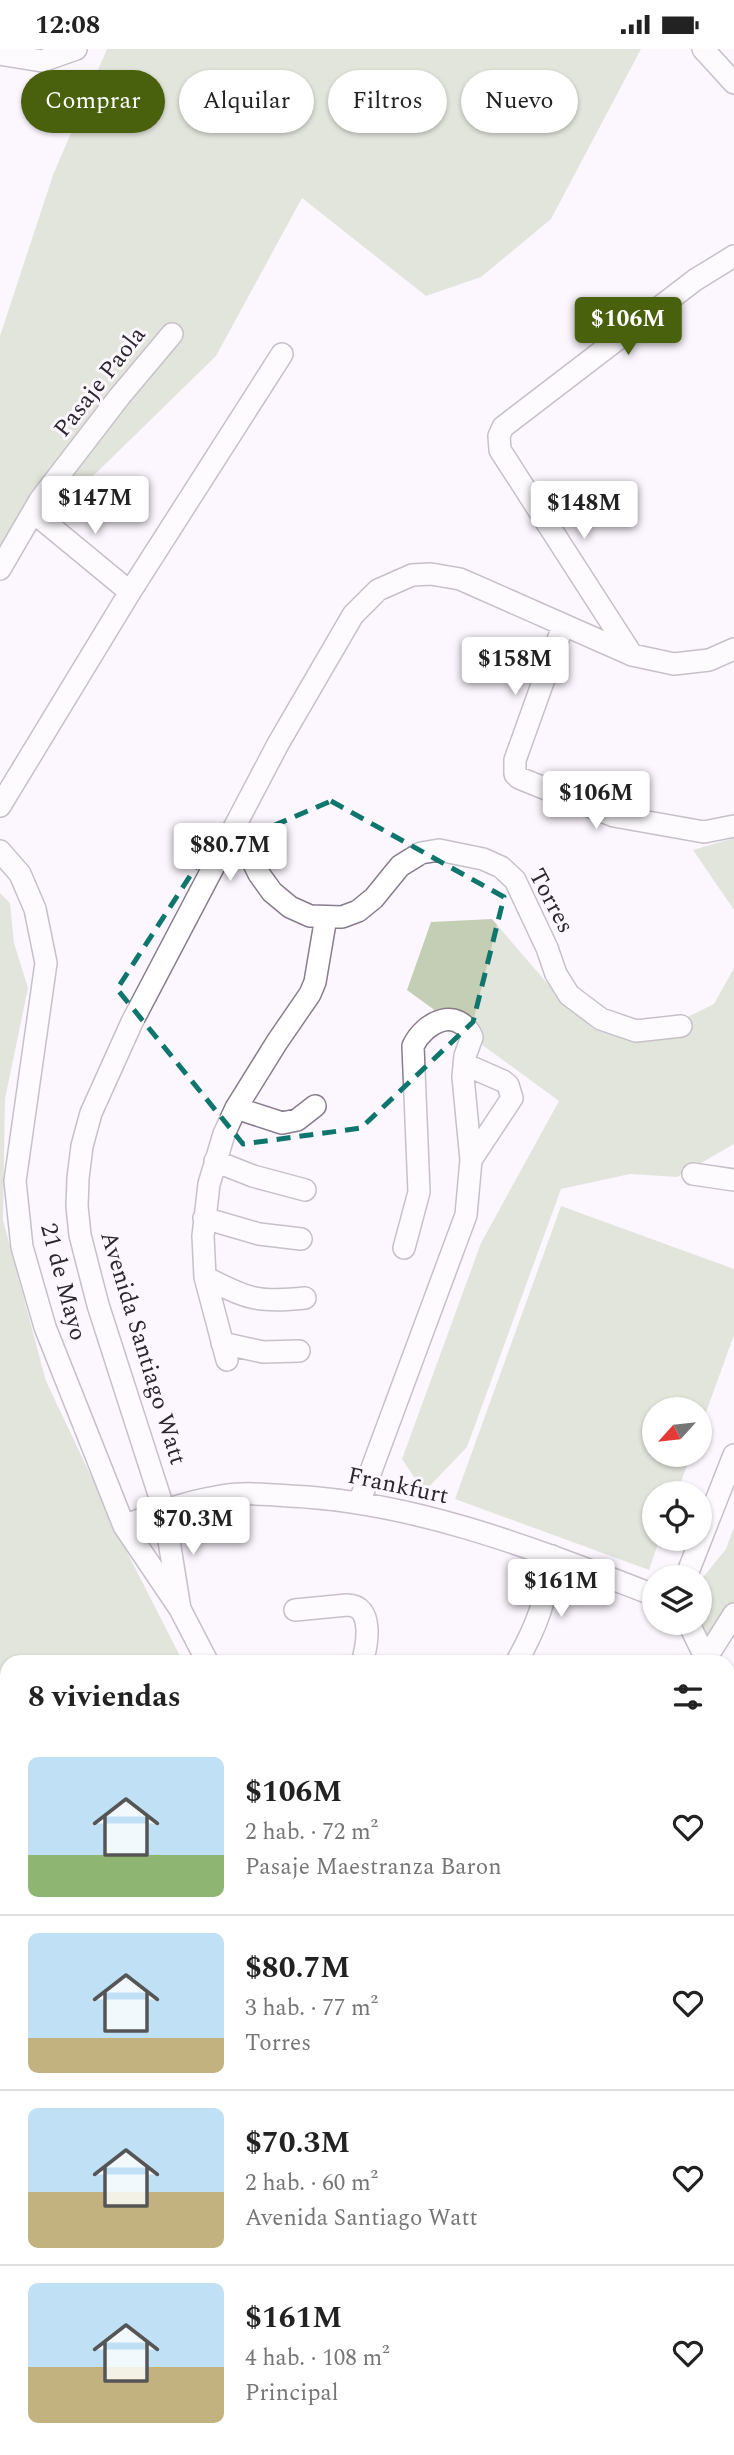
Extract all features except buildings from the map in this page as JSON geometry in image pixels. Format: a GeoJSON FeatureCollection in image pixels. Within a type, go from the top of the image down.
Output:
{"type":"FeatureCollection","features":[{"type":"Feature","properties":{"kind":"street"},"geometry":{"type":"LineString","coordinates":[[0,54],[42,61],[76,49]]}},
{"type":"Feature","properties":{"kind":"street"},"geometry":{"type":"LineString","coordinates":[[704,49],[734,83]]}},
{"type":"Feature","properties":{"kind":"street"},"geometry":{"type":"LineString","coordinates":[[632,655],[500,450],[499,436],[503,427],[695,280],[734,256]]}},
{"type":"Feature","properties":{"kind":"street","name":"Pasaje Paola"},"geometry":{"type":"LineString","coordinates":[[0,569],[33,512],[120,396],[172,334]]}},
{"type":"Feature","properties":{"kind":"street"},"geometry":{"type":"LineString","coordinates":[[0,806],[130,592],[282,354]]}},
{"type":"Feature","properties":{"kind":"street"},"geometry":{"type":"LineString","coordinates":[[33,512],[130,592]]}},
{"type":"Feature","properties":{"kind":"street","name":"Avenida Santiago Watt"},"geometry":{"type":"LineString","coordinates":[[180,1609],[164,1510],[87,1268],[78,1216],[78,1178],[82,1146],[91,1113],[132,1023],[294,713],[352,615],[378,590],[412,575],[430,574],[460,579],[632,655],[674,664],[709,660],[734,649]]}},
{"type":"Feature","properties":{"kind":"street"},"geometry":{"type":"LineString","coordinates":[[564,626],[515,760],[515,774],[525,782],[614,816],[704,832],[734,826]]}},
{"type":"Feature","properties":{"kind":"street","name":"Torres"},"geometry":{"type":"LineString","coordinates":[[235,826],[258,874],[272,892],[290,907],[310,916],[342,917],[358,911],[400,866],[421,853],[439,850],[483,859],[501,867],[515,880],[547,948],[556,974],[569,995],[601,1019],[636,1031],[681,1026]]}},
{"type":"Feature","properties":{"kind":"street","name":"21 de Mayo"},"geometry":{"type":"LineString","coordinates":[[0,851],[20,874],[35,909],[46,963],[15,1181],[22,1247],[45,1327],[124,1526],[180,1609],[204,1655]]}},
{"type":"Feature","properties":{"kind":"street","name":"Torres"},"geometry":{"type":"LineString","coordinates":[[220,855],[258,874]]}},
{"type":"Feature","properties":{"kind":"street"},"geometry":{"type":"LineString","coordinates":[[299,1351],[225,1352],[205,1277],[204,1218],[215,1161],[236,1108],[276,1042],[310,994],[315,982],[326,917]]}},
{"type":"Feature","properties":{"kind":"street"},"geometry":{"type":"LineString","coordinates":[[359,1503],[466,1215],[471,1160],[464,1064],[472,1037],[465,1025],[442,1020],[432,1023],[419,1033],[413,1046],[419,1192],[404,1248]]}},
{"type":"Feature","properties":{"kind":"street"},"geometry":{"type":"LineString","coordinates":[[464,1064],[503,1081],[508,1085],[512,1098],[471,1160]]}},
{"type":"Feature","properties":{"kind":"street"},"geometry":{"type":"LineString","coordinates":[[236,1108],[282,1123],[297,1120],[314,1106]]}},
{"type":"Feature","properties":{"kind":"street"},"geometry":{"type":"LineString","coordinates":[[215,1161],[253,1176],[305,1190]]}},
{"type":"Feature","properties":{"kind":"street"},"geometry":{"type":"LineString","coordinates":[[692,1174],[734,1180]]}},
{"type":"Feature","properties":{"kind":"street"},"geometry":{"type":"LineString","coordinates":[[204,1218],[259,1234],[301,1239]]}},
{"type":"Feature","properties":{"kind":"street"},"geometry":{"type":"LineString","coordinates":[[205,1277],[240,1295],[271,1301],[305,1298]]}},
{"type":"Feature","properties":{"kind":"street"},"geometry":{"type":"LineString","coordinates":[[691,1565],[734,1455]]}},
{"type":"Feature","properties":{"kind":"street","name":"Frankfurt"},"geometry":{"type":"LineString","coordinates":[[124,1526],[164,1510],[216,1497],[244,1494],[324,1497],[425,1516],[473,1529],[642,1590]]}},
{"type":"Feature","properties":{"kind":"street"},"geometry":{"type":"LineString","coordinates":[[520,1655],[538,1621],[547,1594],[552,1556]]}},
{"type":"Feature","properties":{"kind":"street"},"geometry":{"type":"LineString","coordinates":[[295,1610],[354,1605],[359,1609],[369,1634],[364,1655]]}},
{"type":"Feature","properties":{"kind":"street"},"geometry":{"type":"LineString","coordinates":[[711,1655],[734,1614]]}},
{"type":"Feature","properties":{"kind":"street"},"geometry":{"type":"LineString","coordinates":[[695,1635],[705,1655]]}},
{"type":"Feature","properties":{"kind":"highlighted area"},"geometry":{"type":"Polygon","coordinates":[[[331,801],[504,897],[473,1022],[361,1128],[243,1144],[117,989],[203,856],[331,801]]]}},
{"type":"Feature","properties":{"kind":"green space"},"geometry":{"type":"Polygon","coordinates":[[[107,49],[641,49],[551,219],[481,277],[426,296],[302,198],[216,356],[2,565],[0,336],[53,175],[71,133],[165,133],[165,70],[98,70],[107,49]]]}},
{"type":"Feature","properties":{"kind":"green space"},"geometry":{"type":"Polygon","coordinates":[[[734,838],[734,910],[693,850],[734,838]]]}},
{"type":"Feature","properties":{"kind":"green space"},"geometry":{"type":"Polygon","coordinates":[[[0,893],[10,903],[14,943],[28,988],[5,1099],[3,1220],[46,1381],[179,1655],[0,1655],[0,893]]]}},
{"type":"Feature","properties":{"kind":"green space"},"geometry":{"type":"Polygon","coordinates":[[[492,919],[565,1004],[657,1032],[714,1004],[734,968],[734,1144],[677,1177],[630,1174],[561,1189],[467,1447],[424,1492],[402,1459],[481,1243],[559,1101],[407,990],[431,922],[492,919]]]}},
{"type":"Feature","properties":{"kind":"green space"},"geometry":{"type":"Polygon","coordinates":[[[561,1206],[734,1269],[734,1335],[712,1397],[642,1397],[642,1467],[686,1467],[681,1481],[642,1481],[642,1551],[656,1551],[651,1565],[642,1565],[642,1567],[455,1499],[561,1206]]]}},
{"type":"Feature","properties":{"kind":"green space"},"geometry":{"type":"Polygon","coordinates":[[[734,1527],[734,1623],[703,1640],[700,1635],[712,1635],[712,1566],[726,1549],[734,1527]]]}}]}
